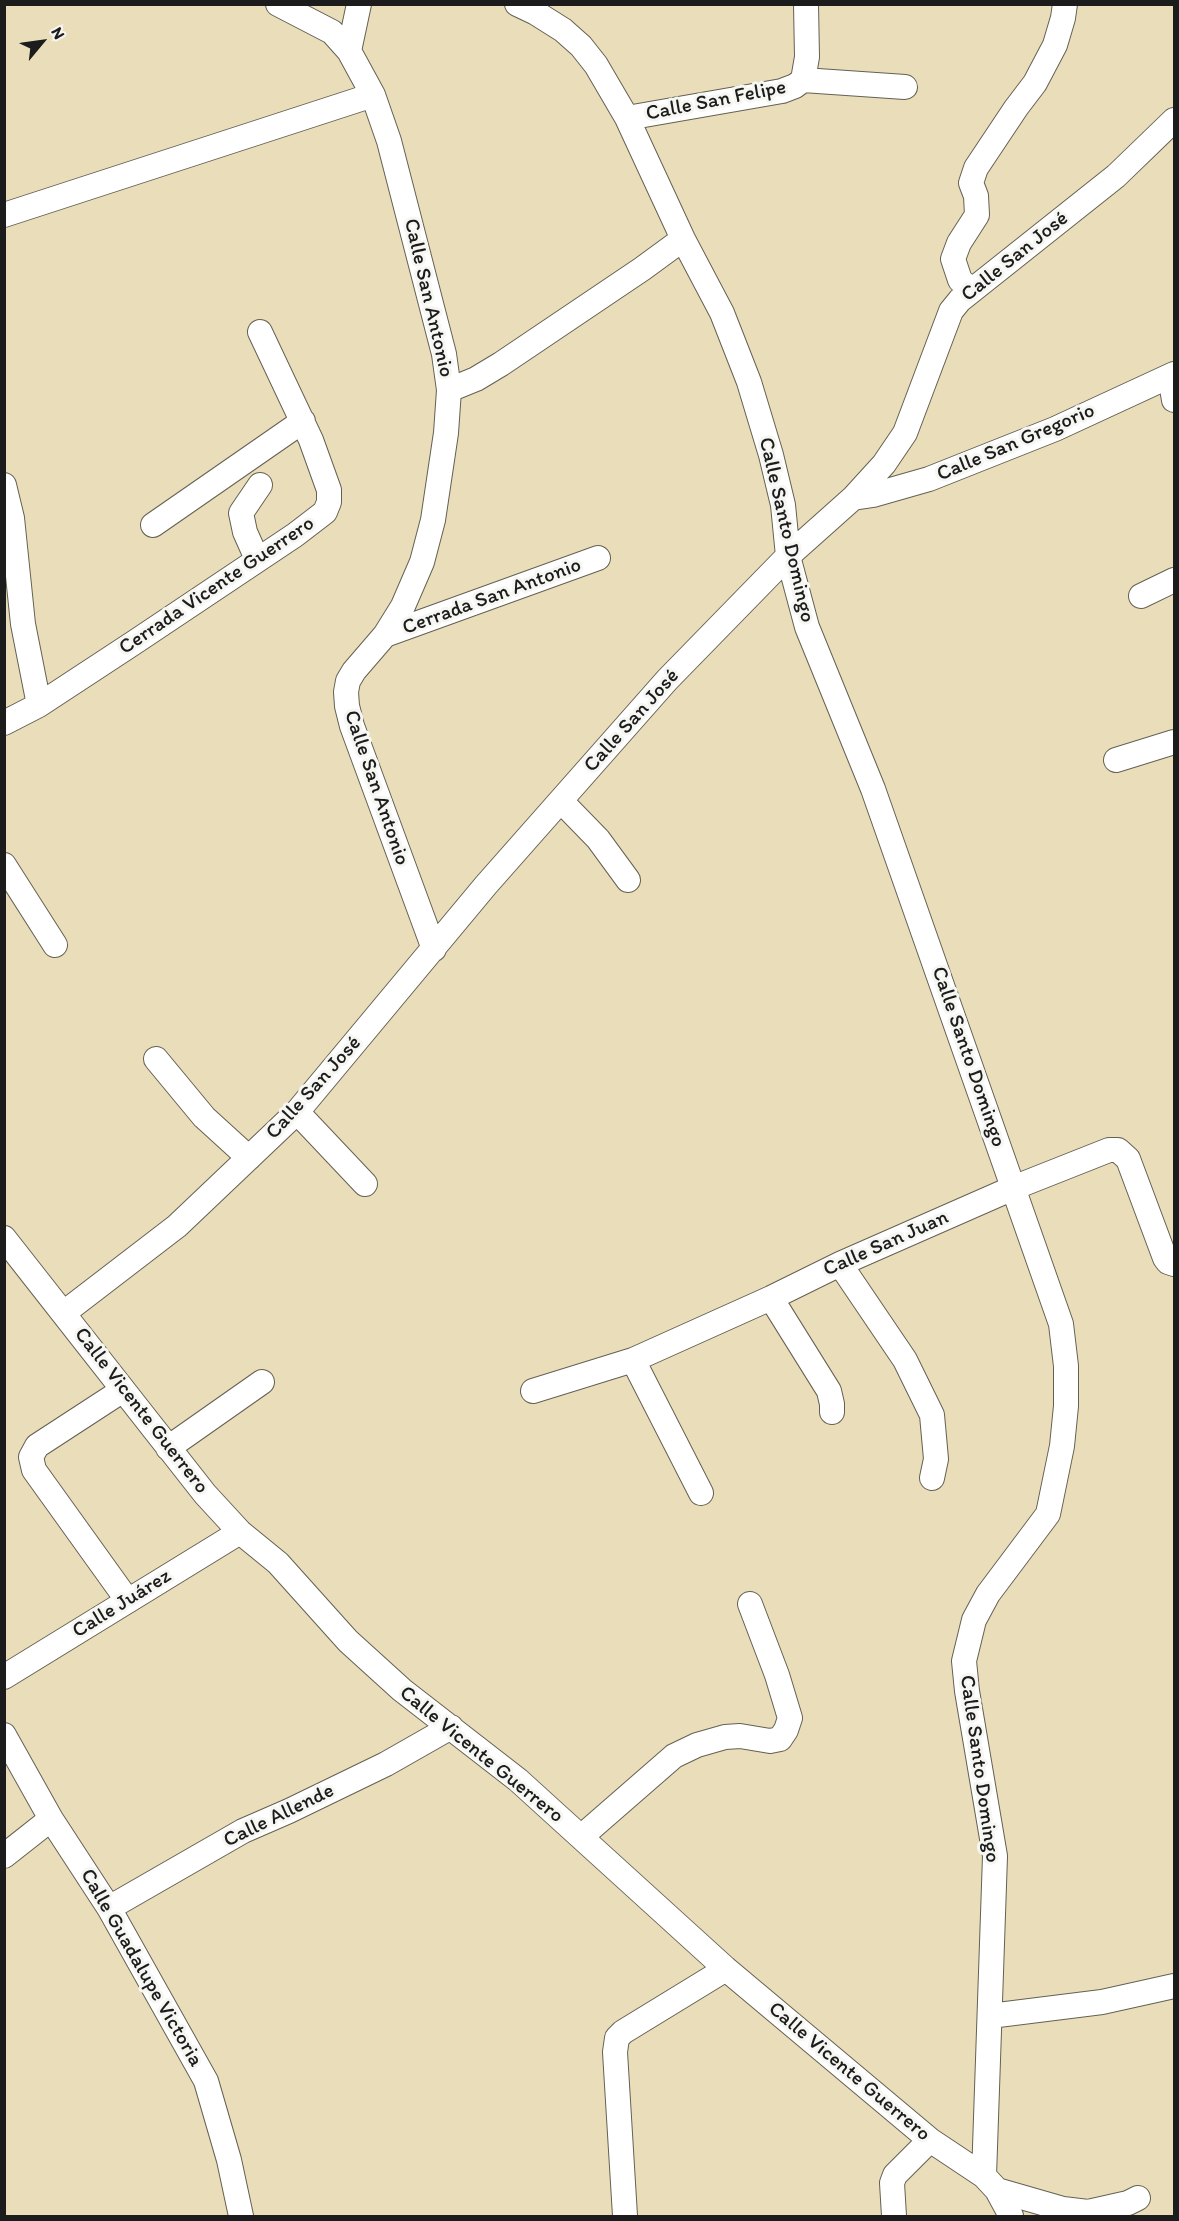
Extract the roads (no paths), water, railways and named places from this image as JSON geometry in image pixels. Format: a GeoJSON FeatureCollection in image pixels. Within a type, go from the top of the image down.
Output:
{"type":"FeatureCollection","features":[{"type":"Feature","properties":{"kind":"street","name":"Calle San Antonio"},"geometry":{"type":"LineString","coordinates":[[278,4],[332,32],[349,51],[373,95],[389,141],[444,354],[449,390],[441,474],[433,520],[418,570],[403,606],[385,635],[354,670],[348,681],[347,706],[352,726],[434,949]]}},
{"type":"Feature","properties":{"kind":"street"},"geometry":{"type":"LineString","coordinates":[[349,51],[359,4]]}},
{"type":"Feature","properties":{"kind":"street","name":"Calle Santo Domingo"},"geometry":{"type":"LineString","coordinates":[[517,4],[563,30],[581,46],[596,65],[627,118],[682,239],[722,313],[749,382],[771,456],[783,505],[788,556],[807,627],[873,789],[1061,1324],[1066,1366],[1066,1406],[1062,1446],[1048,1514],[988,1594],[974,1620],[964,1661],[995,1856],[990,2016],[991,2183]]}},
{"type":"Feature","properties":{"kind":"street","name":"Calle San Felipe"},"geometry":{"type":"LineString","coordinates":[[803,80],[807,57],[806,4]]}},
{"type":"Feature","properties":{"kind":"street"},"geometry":{"type":"LineString","coordinates":[[971,290],[960,280],[953,260],[959,243],[977,215],[976,196],[971,183],[976,168],[1035,83],[1055,45],[1065,4]]}},
{"type":"Feature","properties":{"kind":"street","name":"Calle San Felipe"},"geometry":{"type":"LineString","coordinates":[[627,118],[783,91],[803,80],[905,87]]}},
{"type":"Feature","properties":{"kind":"street"},"geometry":{"type":"LineString","coordinates":[[4,215],[373,95]]}},
{"type":"Feature","properties":{"kind":"street","name":"Calle San José"},"geometry":{"type":"LineString","coordinates":[[65,1312],[177,1226],[297,1112],[486,885],[667,680],[788,556],[853,498],[884,464],[905,433],[951,311],[971,290],[1116,176],[1174,120]]}},
{"type":"Feature","properties":{"kind":"street"},"geometry":{"type":"LineString","coordinates":[[449,390],[476,379],[501,364],[642,269],[682,239]]}},
{"type":"Feature","properties":{"kind":"street","name":"Cerrada Vicente Guerrero"},"geometry":{"type":"LineString","coordinates":[[4,723],[39,705],[314,522],[325,512],[329,502],[329,490],[303,421],[260,332]]}},
{"type":"Feature","properties":{"kind":"street"},"geometry":{"type":"LineString","coordinates":[[1172,375],[1174,400]]}},
{"type":"Feature","properties":{"kind":"street","name":"Calle San Gregorio"},"geometry":{"type":"LineString","coordinates":[[853,498],[873,495],[929,479],[1055,429],[1172,375]]}},
{"type":"Feature","properties":{"kind":"street"},"geometry":{"type":"LineString","coordinates":[[153,525],[303,421]]}},
{"type":"Feature","properties":{"kind":"street"},"geometry":{"type":"LineString","coordinates":[[4,485],[12,518],[23,624],[39,705]]}},
{"type":"Feature","properties":{"kind":"street"},"geometry":{"type":"LineString","coordinates":[[257,559],[241,513],[260,485]]}},
{"type":"Feature","properties":{"kind":"street","name":"Cerrada San Antonio"},"geometry":{"type":"LineString","coordinates":[[385,635],[598,558]]}},
{"type":"Feature","properties":{"kind":"street"},"geometry":{"type":"LineString","coordinates":[[1142,596],[1174,580]]}},
{"type":"Feature","properties":{"kind":"street"},"geometry":{"type":"LineString","coordinates":[[1116,760],[1174,742]]}},
{"type":"Feature","properties":{"kind":"street"},"geometry":{"type":"LineString","coordinates":[[561,801],[598,840],[628,880]]}},
{"type":"Feature","properties":{"kind":"street"},"geometry":{"type":"LineString","coordinates":[[4,865],[55,945]]}},
{"type":"Feature","properties":{"kind":"street"},"geometry":{"type":"LineString","coordinates":[[156,1059],[204,1117],[249,1158]]}},
{"type":"Feature","properties":{"kind":"street"},"geometry":{"type":"LineString","coordinates":[[297,1112],[365,1184]]}},
{"type":"Feature","properties":{"kind":"street","name":"Calle San Juan"},"geometry":{"type":"LineString","coordinates":[[533,1391],[633,1360],[771,1298],[840,1264],[1013,1188],[1109,1150],[1118,1150],[1131,1166],[1165,1258],[1174,1264]]}},
{"type":"Feature","properties":{"kind":"street","name":"Calle Vicente Guerrero"},"geometry":{"type":"LineString","coordinates":[[4,1238],[65,1312],[205,1494],[240,1532],[278,1563],[348,1641],[402,1690],[518,1780],[726,1970],[930,2140],[991,2183],[1011,2217]]}},
{"type":"Feature","properties":{"kind":"street"},"geometry":{"type":"LineString","coordinates":[[840,1264],[905,1360],[932,1415],[936,1459],[932,1478]]}},
{"type":"Feature","properties":{"kind":"street"},"geometry":{"type":"LineString","coordinates":[[771,1298],[829,1391],[832,1412]]}},
{"type":"Feature","properties":{"kind":"street"},"geometry":{"type":"LineString","coordinates":[[633,1360],[701,1493]]}},
{"type":"Feature","properties":{"kind":"street"},"geometry":{"type":"LineString","coordinates":[[168,1448],[262,1382]]}},
{"type":"Feature","properties":{"kind":"street"},"geometry":{"type":"LineString","coordinates":[[123,1390],[37,1446],[31,1457],[33,1470],[128,1601]]}},
{"type":"Feature","properties":{"kind":"street","name":"Calle Juárez"},"geometry":{"type":"LineString","coordinates":[[4,1677],[240,1532]]}},
{"type":"Feature","properties":{"kind":"street"},"geometry":{"type":"LineString","coordinates":[[581,1837],[674,1756],[697,1745],[725,1737],[740,1736],[770,1741],[780,1738],[786,1730],[790,1718],[777,1675],[750,1604]]}},
{"type":"Feature","properties":{"kind":"street","name":"Calle Allende"},"geometry":{"type":"LineString","coordinates":[[109,1908],[243,1831],[386,1764],[451,1727]]}},
{"type":"Feature","properties":{"kind":"street","name":"Calle Guadalupe Victoria"},"geometry":{"type":"LineString","coordinates":[[4,1735],[51,1820],[109,1908],[206,2081],[229,2160],[241,2217]]}},
{"type":"Feature","properties":{"kind":"street"},"geometry":{"type":"LineString","coordinates":[[4,1856],[51,1820]]}},
{"type":"Feature","properties":{"kind":"street"},"geometry":{"type":"LineString","coordinates":[[624,2217],[615,2052],[617,2038],[623,2032],[726,1970]]}},
{"type":"Feature","properties":{"kind":"street"},"geometry":{"type":"LineString","coordinates":[[990,2016],[1102,2002],[1174,1986]]}},
{"type":"Feature","properties":{"kind":"street"},"geometry":{"type":"LineString","coordinates":[[894,2217],[892,2183],[895,2175],[930,2140]]}},
{"type":"Feature","properties":{"kind":"street"},"geometry":{"type":"LineString","coordinates":[[991,2183],[1063,2209],[1088,2212],[1128,2203],[1138,2198]]}}]}
